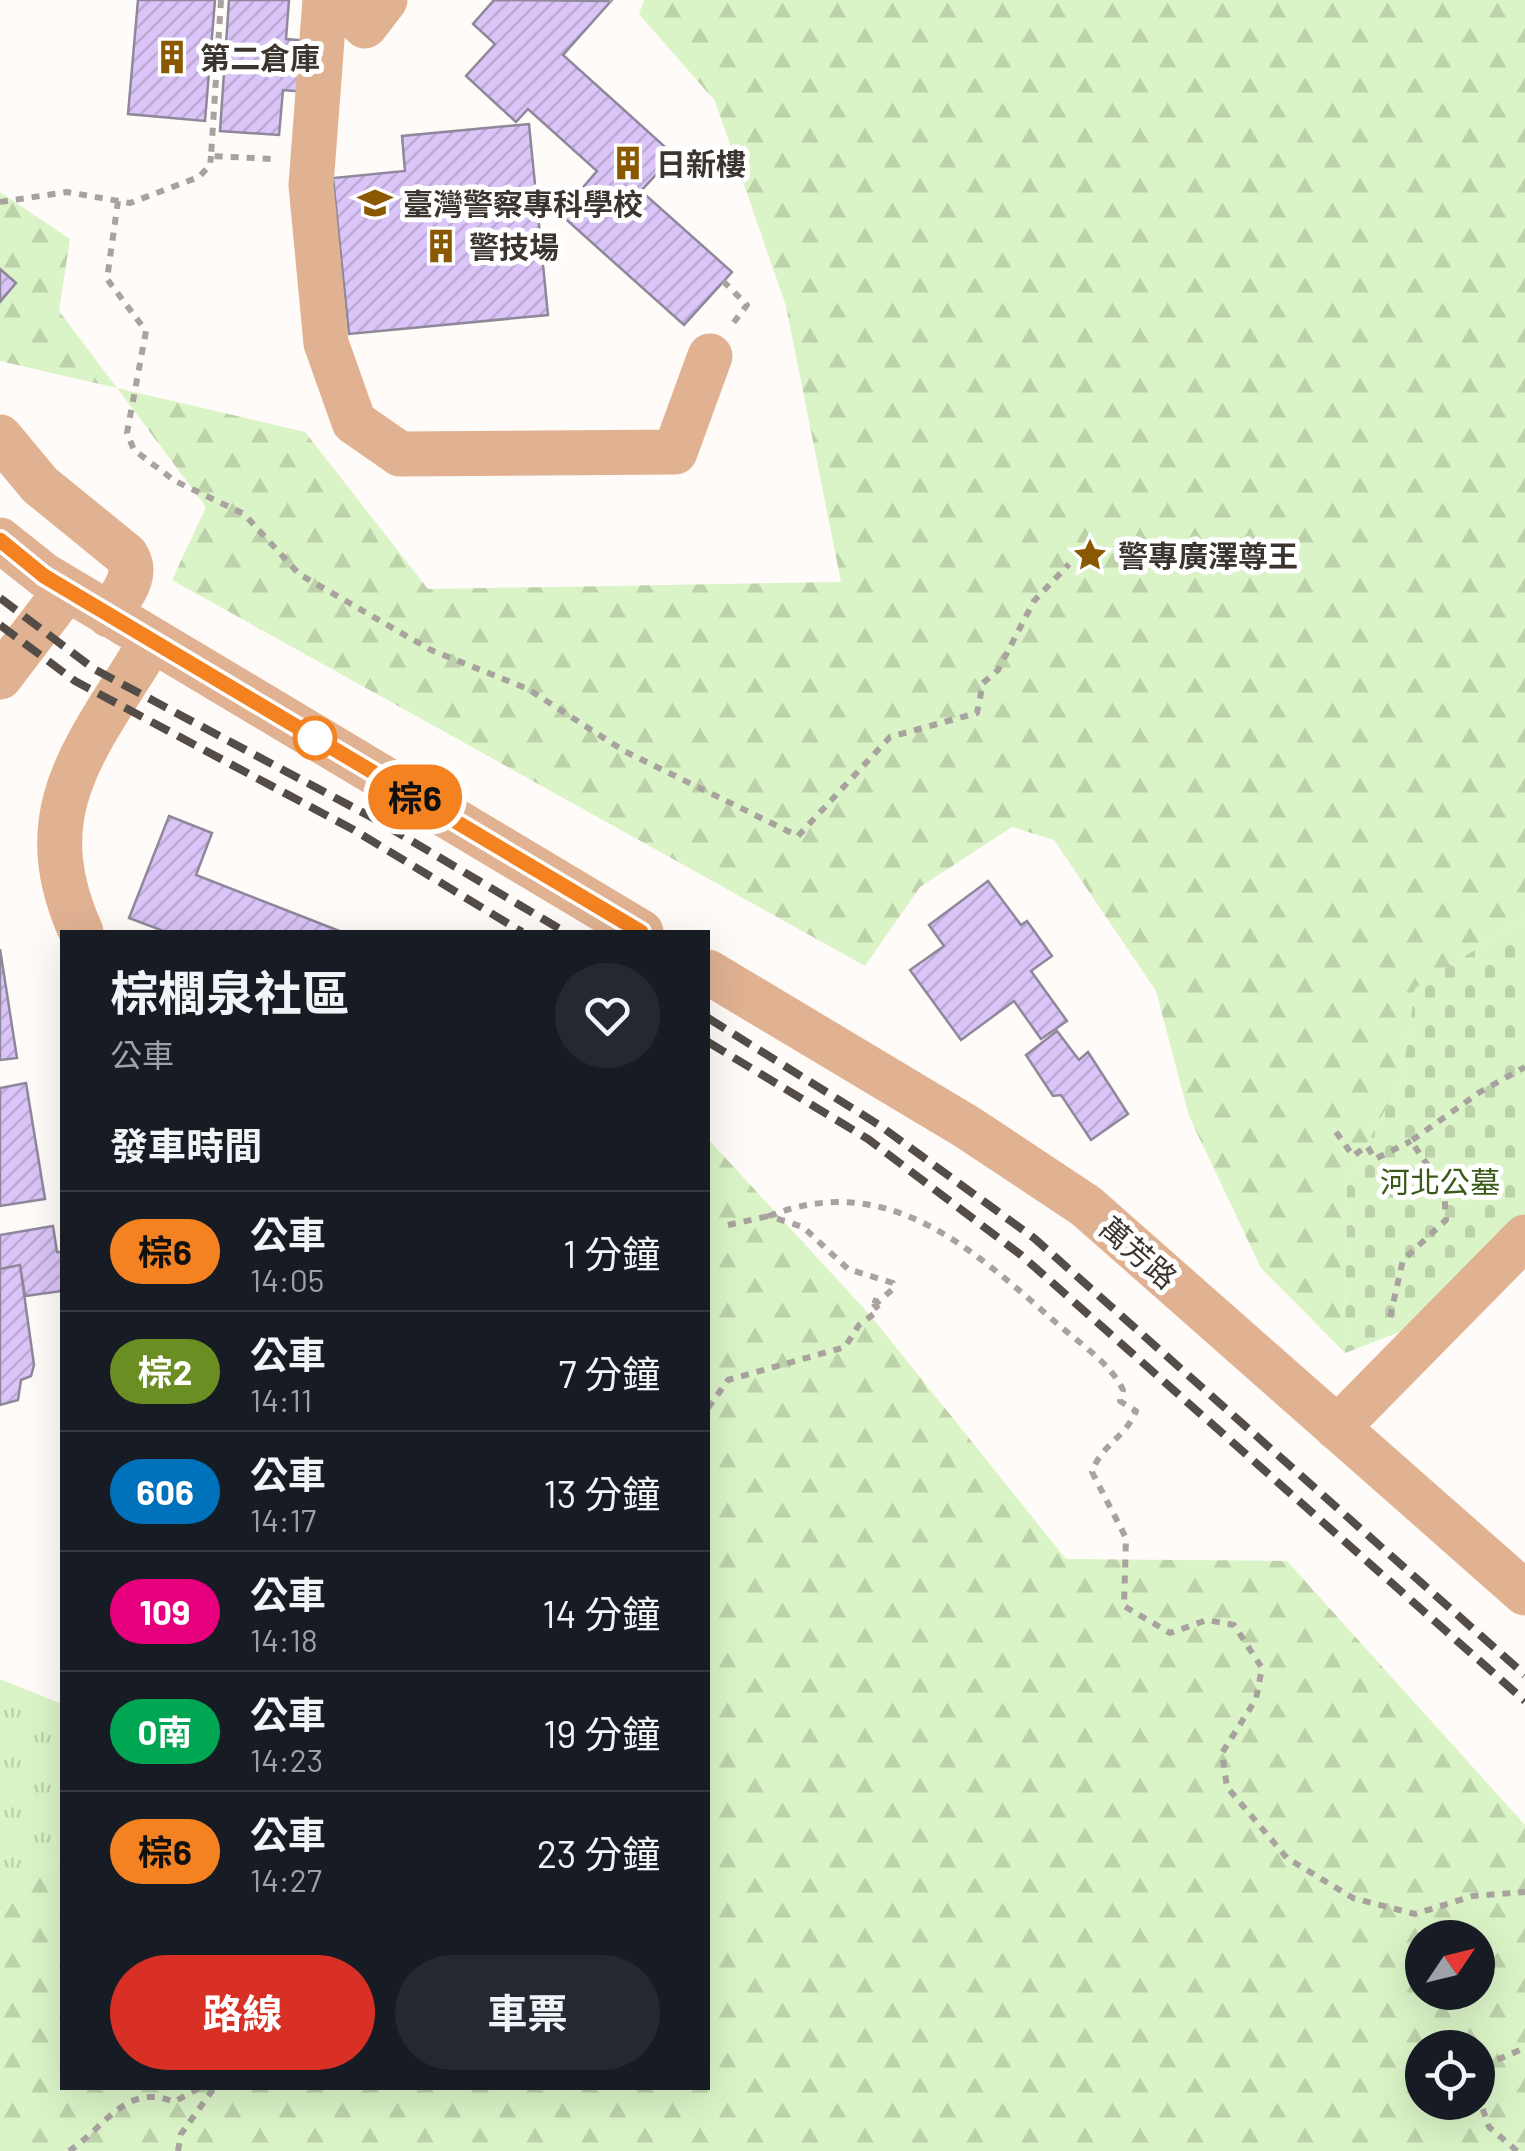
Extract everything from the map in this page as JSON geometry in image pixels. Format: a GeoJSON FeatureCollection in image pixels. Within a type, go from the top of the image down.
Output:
{"type":"FeatureCollection","features":[{"type":"Feature","properties":{"kind":"street"},"geometry":{"type":"LineString","coordinates":[[325,0],[312,185],[326,343],[354,422],[400,454],[675,452],[710,356]]}},
{"type":"Feature","properties":{"kind":"street"},"geometry":{"type":"LineString","coordinates":[[338,0],[365,26],[385,0]]}},
{"type":"Feature","properties":{"kind":"street"},"geometry":{"type":"LineString","coordinates":[[0,436],[40,485],[132,565],[132,576],[109,614]]}},
{"type":"Feature","properties":{"kind":"street"},"geometry":{"type":"LineString","coordinates":[[0,540],[67,589],[638,930]]}},
{"type":"Feature","properties":{"kind":"street"},"geometry":{"type":"LineString","coordinates":[[0,677],[67,589]]}},
{"type":"Feature","properties":{"kind":"street"},"geometry":{"type":"LineString","coordinates":[[80,930],[66,900],[56,855],[62,805],[73,773],[152,640]]}},
{"type":"Feature","properties":{"kind":"street","name":"萬芳路"},"geometry":{"type":"LineString","coordinates":[[710,973],[967,1127],[1086,1206],[1525,1593]]}},
{"type":"Feature","properties":{"kind":"street"},"geometry":{"type":"LineString","coordinates":[[1337,1428],[1525,1237]]}},
{"type":"Feature","properties":{"kind":"path"},"geometry":{"type":"LineString","coordinates":[[0,202],[67,192],[130,204],[184,185],[210,165],[221,0]]}},
{"type":"Feature","properties":{"kind":"path"},"geometry":{"type":"LineString","coordinates":[[210,156],[314,162]]}},
{"type":"Feature","properties":{"kind":"path"},"geometry":{"type":"LineString","coordinates":[[118,202],[106,279],[146,331],[127,433],[134,450],[175,481],[244,514],[299,574],[431,650],[528,689],[624,751],[798,836],[890,737],[977,713],[984,683],[998,670],[1034,602],[1069,564]]}},
{"type":"Feature","properties":{"kind":"path"},"geometry":{"type":"LineString","coordinates":[[710,356],[747,305],[723,281]]}},
{"type":"Feature","properties":{"kind":"path"},"geometry":{"type":"LineString","coordinates":[[1336,1132],[1353,1156],[1367,1146],[1375,1159],[1411,1141],[1480,1092],[1525,1067]]}},
{"type":"Feature","properties":{"kind":"path"},"geometry":{"type":"LineString","coordinates":[[1373,1392],[1404,1260],[1446,1220],[1444,1189],[1411,1141]]}},
{"type":"Feature","properties":{"kind":"path"},"geometry":{"type":"LineString","coordinates":[[728,1225],[804,1203],[832,1201],[871,1206],[944,1232],[999,1270],[1118,1380],[1123,1390],[1120,1401],[1136,1412],[1120,1438],[1098,1452],[1092,1472],[1126,1538],[1124,1606],[1170,1632],[1207,1620],[1234,1625],[1262,1668],[1256,1698],[1222,1754],[1227,1787],[1287,1858],[1354,1898],[1414,1914],[1472,1896],[1525,1892]]}},
{"type":"Feature","properties":{"kind":"path"},"geometry":{"type":"LineString","coordinates":[[710,1405],[728,1380],[845,1347],[859,1325],[880,1310],[870,1299],[878,1302],[894,1288],[893,1283],[848,1269],[803,1227],[769,1216]]}},
{"type":"Feature","properties":{"kind":"path"},"geometry":{"type":"LineString","coordinates":[[1517,2151],[1489,2126],[1478,2095],[1494,2062],[1525,2048]]}},
{"type":"Feature","properties":{"kind":"path"},"geometry":{"type":"LineString","coordinates":[[68,2151],[127,2102],[157,2094],[174,2102],[195,2090]]}},
{"type":"Feature","properties":{"kind":"path"},"geometry":{"type":"LineString","coordinates":[[178,2151],[181,2134],[213,2090]]}},
{"type":"Feature","properties":{"kind":"green space"},"geometry":{"type":"Polygon","coordinates":[[[644,0],[1525,0],[1525,918],[1415,989],[1402,1079],[1347,1181],[1345,1353],[1261,1268],[1189,1116],[1156,991],[1054,840],[1012,827],[920,887],[865,966],[172,580],[206,507],[117,388],[305,432],[428,589],[841,582],[786,306],[715,101],[639,14],[644,0]]]}},
{"type":"Feature","properties":{"kind":"green space"},"geometry":{"type":"Polygon","coordinates":[[[0,192],[70,239],[59,311],[117,388],[0,361],[0,192]]]}},
{"type":"Feature","properties":{"kind":"green space","name":"河北公墓"},"geometry":{"type":"Polygon","coordinates":[[[1525,918],[1525,1217],[1413,1327],[1345,1353],[1347,1181],[1402,1079],[1415,988],[1525,918]]]}},
{"type":"Feature","properties":{"kind":"green space"},"geometry":{"type":"Polygon","coordinates":[[[710,1141],[870,1315],[1066,1559],[1287,1561],[1525,1825],[1525,2151],[0,2151],[0,1915],[60,1856],[60,2090],[710,2090],[710,1141]]]}},
{"type":"Feature","properties":{"kind":"green space"},"geometry":{"type":"Polygon","coordinates":[[[0,1679],[60,1703],[60,1856],[0,1915],[0,1679]]]}},
{"type":"Feature","properties":{"kind":"building","name":"第二倉庫"},"geometry":{"type":"Polygon","coordinates":[[[138,0],[215,0],[205,121],[128,114],[138,0]]]}},
{"type":"Feature","properties":{"kind":"building"},"geometry":{"type":"Polygon","coordinates":[[[229,0],[289,0],[286,39],[310,41],[306,92],[283,90],[279,135],[220,131],[229,0]]]}},
{"type":"Feature","properties":{"kind":"building","name":"日新樓"},"geometry":{"type":"Polygon","coordinates":[[[494,0],[611,1],[563,55],[674,155],[641,191],[732,272],[684,325],[560,214],[597,171],[528,109],[516,122],[466,76],[495,44],[473,24],[494,0]]]}},
{"type":"Feature","properties":{"kind":"building","name":"警技場"},"geometry":{"type":"Polygon","coordinates":[[[529,124],[548,315],[349,334],[333,178],[405,171],[402,136],[529,124]]]}},
{"type":"Feature","properties":{"kind":"building"},"geometry":{"type":"Polygon","coordinates":[[[0,269],[16,283],[0,302],[0,269]]]}},
{"type":"Feature","properties":{"kind":"building"},"geometry":{"type":"Polygon","coordinates":[[[169,816],[212,833],[196,875],[337,930],[161,930],[129,918],[169,816]]]}},
{"type":"Feature","properties":{"kind":"building"},"geometry":{"type":"Polygon","coordinates":[[[988,881],[1021,925],[1027,921],[1052,956],[1031,971],[1067,1021],[1041,1039],[1014,1001],[961,1040],[910,970],[944,946],[929,925],[988,881]]]}},
{"type":"Feature","properties":{"kind":"building"},"geometry":{"type":"Polygon","coordinates":[[[0,949],[17,1058],[0,1060],[0,949]]]}},
{"type":"Feature","properties":{"kind":"building"},"geometry":{"type":"Polygon","coordinates":[[[1057,1031],[1079,1060],[1088,1052],[1128,1114],[1091,1140],[1061,1095],[1053,1096],[1026,1055],[1057,1031]]]}},
{"type":"Feature","properties":{"kind":"building"},"geometry":{"type":"Polygon","coordinates":[[[26,1083],[45,1199],[0,1206],[0,1088],[26,1083]]]}},
{"type":"Feature","properties":{"kind":"building"},"geometry":{"type":"Polygon","coordinates":[[[53,1226],[60,1252],[60,1291],[25,1296],[20,1265],[0,1269],[0,1235],[53,1226]]]}},
{"type":"Feature","properties":{"kind":"building"},"geometry":{"type":"Polygon","coordinates":[[[20,1265],[34,1365],[31,1376],[21,1380],[18,1400],[0,1405],[0,1269],[20,1265]]]}},
{"type":"Feature","properties":{"kind":"railway"},"geometry":{"type":"LineString","coordinates":[[0,598],[94,669],[373,818],[562,930]]}},
{"type":"Feature","properties":{"kind":"railway"},"geometry":{"type":"LineString","coordinates":[[0,625],[75,681],[354,830],[519,930]]}},
{"type":"Feature","properties":{"kind":"railway"},"geometry":{"type":"LineString","coordinates":[[710,1019],[879,1125],[1034,1238],[1525,1675]]}},
{"type":"Feature","properties":{"kind":"railway"},"geometry":{"type":"LineString","coordinates":[[710,1043],[868,1139],[1021,1255],[1525,1701]]}},
{"type":"Feature","properties":{"kind":"bus line","name":"棕6"},"geometry":{"type":"LineString","coordinates":[[0,540],[44,576],[638,930]]}},
{"type":"Feature","properties":{"kind":"place","name":"第二倉庫"},"geometry":{"type":"Point","coordinates":[172,57]}},
{"type":"Feature","properties":{"kind":"place","name":"日新樓"},"geometry":{"type":"Point","coordinates":[628,163]}},
{"type":"Feature","properties":{"kind":"place","name":"臺灣警察專科學校"},"geometry":{"type":"Point","coordinates":[375,203]}},
{"type":"Feature","properties":{"kind":"place","name":"警技場"},"geometry":{"type":"Point","coordinates":[441,246]}},
{"type":"Feature","properties":{"kind":"place","name":"警專廣澤尊王"},"geometry":{"type":"Point","coordinates":[1090,555]}}]}
